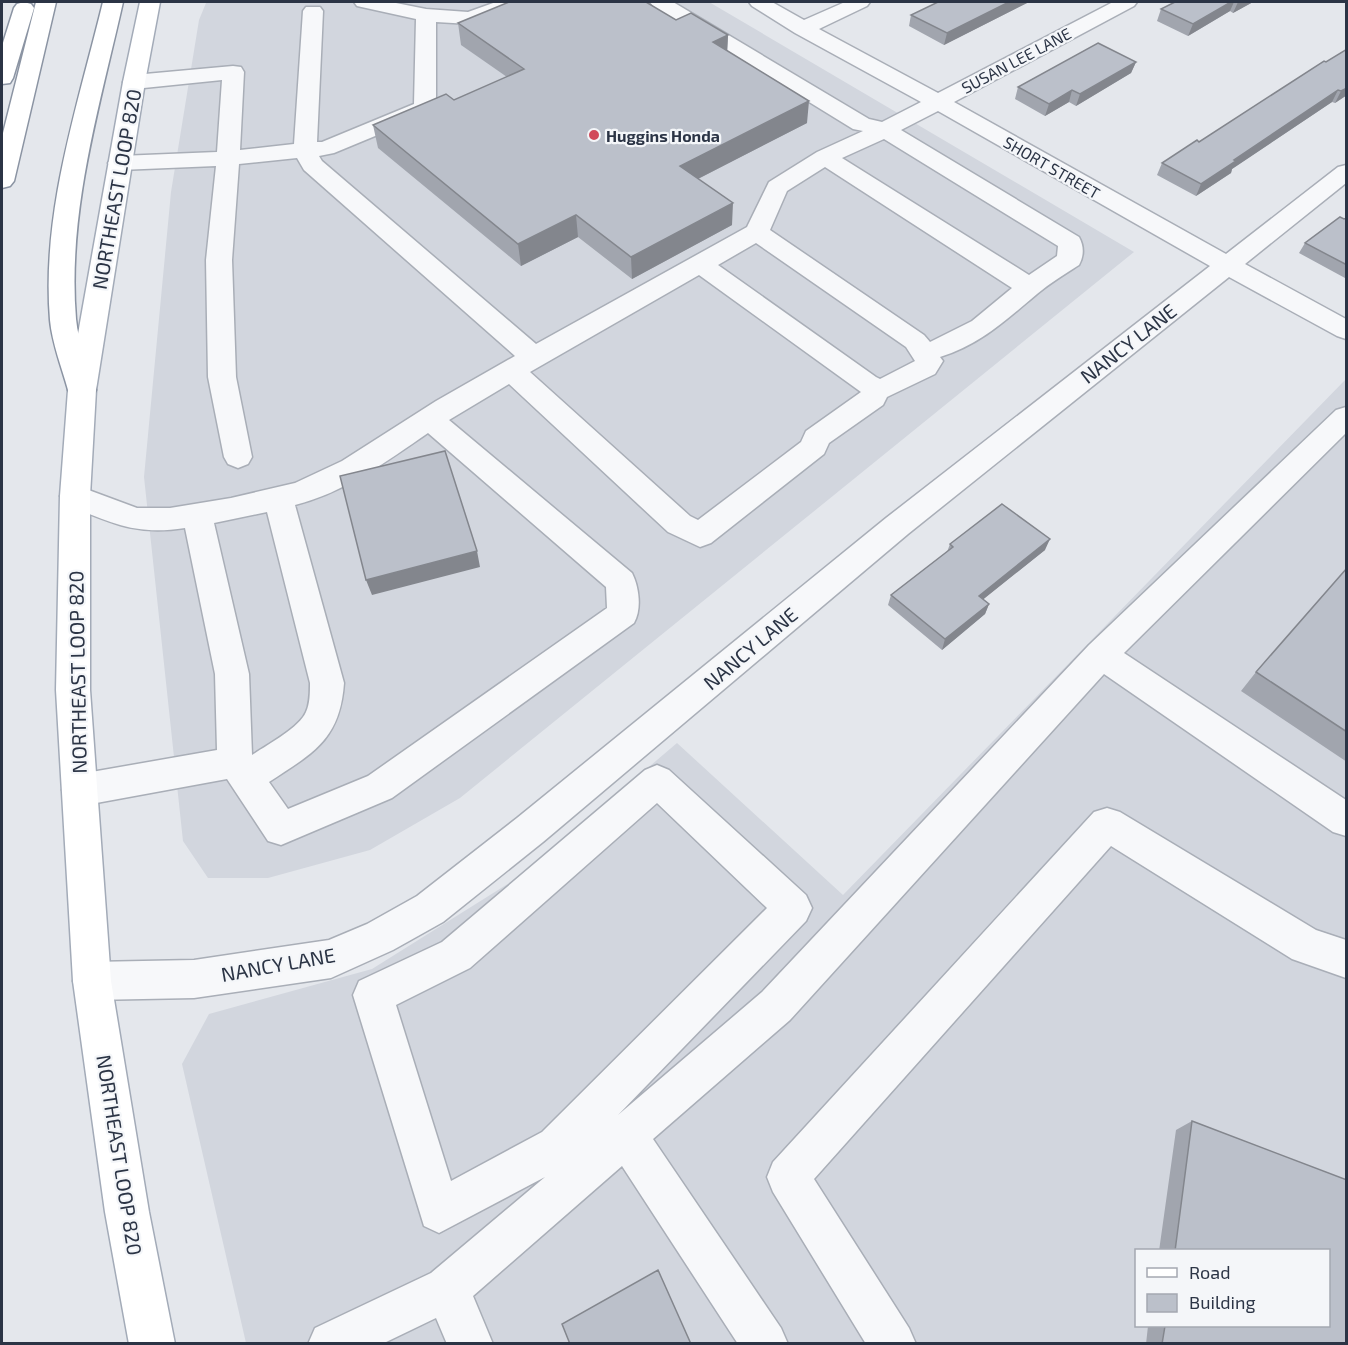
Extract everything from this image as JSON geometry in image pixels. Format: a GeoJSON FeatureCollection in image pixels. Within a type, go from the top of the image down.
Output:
{"type":"FeatureCollection","features":[{"type":"Feature","properties":{"kind":"main road"},"geometry":{"type":"LineString","coordinates":[[2,78],[26,2]]}},
{"type":"Feature","properties":{"kind":"main road"},"geometry":{"type":"LineString","coordinates":[[2,180],[46,2]]}},
{"type":"Feature","properties":{"kind":"main road"},"geometry":{"type":"LineString","coordinates":[[82,390],[63,321],[63,254],[70,186],[113,2]]}},
{"type":"Feature","properties":{"kind":"main road","name":"NORTHEAST LOOP 820"},"geometry":{"type":"LineString","coordinates":[[150,2],[134,82],[82,390],[75,496],[73,690],[92,981],[127,1212],[152,1344]]}},
{"type":"Feature","properties":{"kind":"street"},"geometry":{"type":"LineString","coordinates":[[364,2],[426,15],[470,18],[513,2]]}},
{"type":"Feature","properties":{"kind":"street"},"geometry":{"type":"LineString","coordinates":[[660,2],[861,124],[885,130],[1070,243],[1071,259],[1029,286],[984,327],[947,347],[924,353]]}},
{"type":"Feature","properties":{"kind":"street","name":"SHORT STREET"},"geometry":{"type":"LineString","coordinates":[[759,2],[802,29],[937,102],[1225,266],[1347,330]]}},
{"type":"Feature","properties":{"kind":"street"},"geometry":{"type":"LineString","coordinates":[[802,29],[860,2]]}},
{"type":"Feature","properties":{"kind":"street","name":"SUSAN LEE LANE"},"geometry":{"type":"LineString","coordinates":[[757,232],[777,187],[825,157],[885,130],[1127,2]]}},
{"type":"Feature","properties":{"kind":"street"},"geometry":{"type":"LineString","coordinates":[[313,11],[305,152],[312,165],[523,364],[679,524],[700,535],[814,447],[816,438],[873,398],[877,388]]}},
{"type":"Feature","properties":{"kind":"street"},"geometry":{"type":"LineString","coordinates":[[120,163],[228,159],[305,152],[326,148],[425,107],[426,15]]}},
{"type":"Feature","properties":{"kind":"street"},"geometry":{"type":"LineString","coordinates":[[134,82],[232,72],[228,159],[219,260],[222,377],[238,457]]}},
{"type":"Feature","properties":{"kind":"street"},"geometry":{"type":"LineString","coordinates":[[825,157],[1029,286]]}},
{"type":"Feature","properties":{"kind":"street","name":"NANCY LANE"},"geometry":{"type":"LineString","coordinates":[[92,981],[194,979],[331,959],[380,937],[430,909],[540,822],[897,526],[1347,172]]}},
{"type":"Feature","properties":{"kind":"street"},"geometry":{"type":"LineString","coordinates":[[75,496],[135,519],[170,519],[302,492],[352,469],[523,364],[700,264],[757,232],[915,341],[929,361],[925,367],[883,389],[866,384],[700,264]]}},
{"type":"Feature","properties":{"kind":"street"},"geometry":{"type":"LineString","coordinates":[[331,1344],[447,1289],[776,1006],[1101,655],[1347,417]]}},
{"type":"Feature","properties":{"kind":"street"},"geometry":{"type":"LineString","coordinates":[[197,514],[232,674],[240,770],[281,829],[380,787],[623,614],[621,582],[430,419]]}},
{"type":"Feature","properties":{"kind":"street"},"geometry":{"type":"LineString","coordinates":[[80,790],[240,770],[299,742],[320,722],[327,683],[278,498]]}},
{"type":"Feature","properties":{"kind":"street"},"geometry":{"type":"LineString","coordinates":[[1101,655],[1347,820]]}},
{"type":"Feature","properties":{"kind":"street"},"geometry":{"type":"LineString","coordinates":[[657,781],[793,908],[557,1147],[439,1211],[373,995],[456,955],[657,781]]}},
{"type":"Feature","properties":{"kind":"street"},"geometry":{"type":"LineString","coordinates":[[893,1344],[788,1177],[1107,824],[1306,946],[1347,959]]}},
{"type":"Feature","properties":{"kind":"street"},"geometry":{"type":"LineString","coordinates":[[430,909],[456,955]]}},
{"type":"Feature","properties":{"kind":"street"},"geometry":{"type":"LineString","coordinates":[[626,1135],[765,1344]]}},
{"type":"Feature","properties":{"kind":"street"},"geometry":{"type":"LineString","coordinates":[[447,1289],[470,1344]]}},
{"type":"Feature","properties":{"kind":"shaded area"},"geometry":{"type":"Polygon","coordinates":[[[709,2],[1134,252],[460,798],[370,850],[268,878],[208,878],[183,841],[144,477],[171,192],[199,20],[206,3],[709,2]]]}},
{"type":"Feature","properties":{"kind":"shaded area"},"geometry":{"type":"Polygon","coordinates":[[[1346,379],[1346,1343],[246,1343],[182,1064],[209,1014],[372,969],[522,875],[677,743],[843,895],[1346,379]]]}},
{"type":"Feature","properties":{"kind":"building","name":"Huggins Honda"},"geometry":{"type":"Polygon","coordinates":[[[509,2],[646,2],[676,20],[691,13],[728,35],[713,42],[809,101],[680,166],[733,203],[631,257],[576,215],[518,244],[373,125],[446,94],[454,100],[524,69],[458,23],[509,2]]]}},
{"type":"Feature","properties":{"kind":"building"},"geometry":{"type":"Polygon","coordinates":[[[938,2],[1009,2],[947,33],[911,15],[938,2]]]}},
{"type":"Feature","properties":{"kind":"building"},"geometry":{"type":"Polygon","coordinates":[[[1175,2],[1231,2],[1193,24],[1161,9],[1175,2]]]}},
{"type":"Feature","properties":{"kind":"building"},"geometry":{"type":"Polygon","coordinates":[[[1098,43],[1136,62],[1080,94],[1072,90],[1049,104],[1018,87],[1098,43]]]}},
{"type":"Feature","properties":{"kind":"building"},"geometry":{"type":"Polygon","coordinates":[[[1347,49],[1347,88],[1338,90],[1201,184],[1162,163],[1197,140],[1199,142],[1324,61],[1326,62],[1347,49]]]}},
{"type":"Feature","properties":{"kind":"building"},"geometry":{"type":"Polygon","coordinates":[[[1340,217],[1347,218],[1347,265],[1305,243],[1340,217]]]}},
{"type":"Feature","properties":{"kind":"building"},"geometry":{"type":"Polygon","coordinates":[[[445,451],[477,551],[366,580],[340,476],[445,451]]]}},
{"type":"Feature","properties":{"kind":"building"},"geometry":{"type":"Polygon","coordinates":[[[1002,504],[1050,539],[979,596],[989,604],[945,639],[891,595],[953,547],[950,544],[1002,504]]]}},
{"type":"Feature","properties":{"kind":"building"},"geometry":{"type":"Polygon","coordinates":[[[1347,568],[1347,732],[1256,672],[1347,568]]]}},
{"type":"Feature","properties":{"kind":"building"},"geometry":{"type":"Polygon","coordinates":[[[1192,1121],[1347,1180],[1347,1344],[1162,1344],[1165,1327],[1330,1327],[1330,1249],[1175,1249],[1192,1121]]]}},
{"type":"Feature","properties":{"kind":"building"},"geometry":{"type":"Polygon","coordinates":[[[658,1270],[691,1344],[570,1344],[562,1324],[658,1270]]]}},
{"type":"Feature","properties":{"kind":"place","name":"Huggins Honda"},"geometry":{"type":"Point","coordinates":[594,135]}}]}
